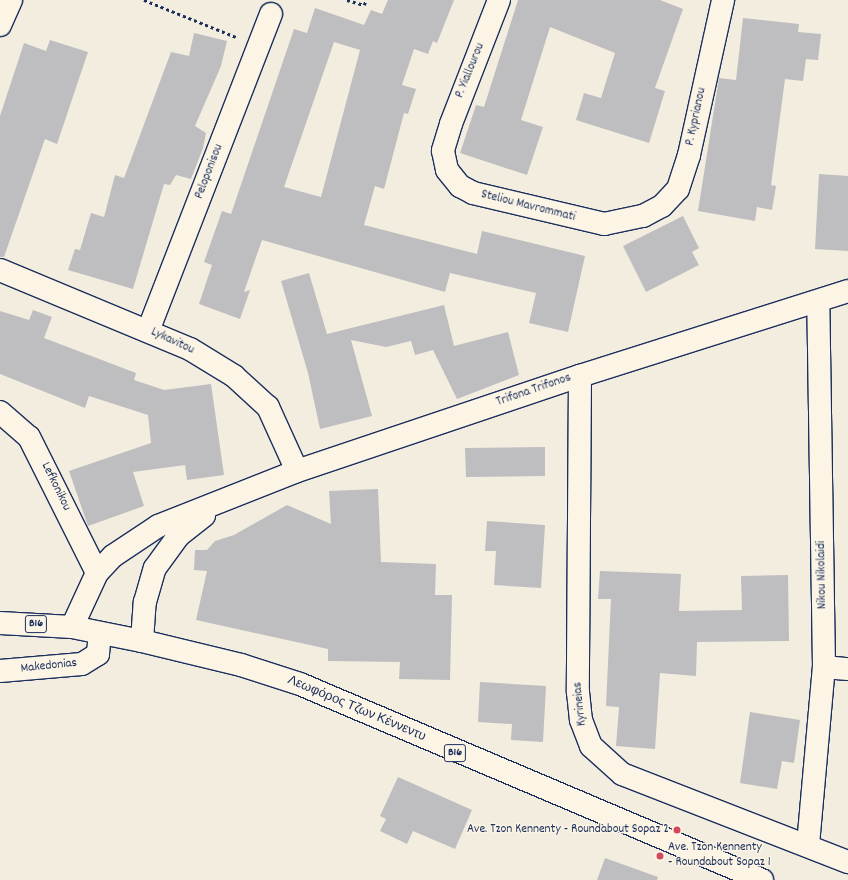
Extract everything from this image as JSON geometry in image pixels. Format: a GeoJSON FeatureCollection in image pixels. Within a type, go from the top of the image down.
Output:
{"type":"FeatureCollection","features":[{"type":"Feature","properties":{"kind":"street"},"geometry":{"type":"LineString","coordinates":[[0,25],[11,0]]}},
{"type":"Feature","properties":{"kind":"street","name":"P. Yiallourou"},"geometry":{"type":"LineString","coordinates":[[445,144],[499,0]]}},
{"type":"Feature","properties":{"kind":"street","name":"P. Kyprianou"},"geometry":{"type":"LineString","coordinates":[[643,216],[672,197],[684,173],[723,0]]}},
{"type":"Feature","properties":{"kind":"street","name":"Peloponisou"},"geometry":{"type":"LineString","coordinates":[[148,331],[271,14]]}},
{"type":"Feature","properties":{"kind":"street","name":"Steliou Mavrommati"},"geometry":{"type":"LineString","coordinates":[[445,144],[447,170],[460,186],[473,193],[596,223],[643,216]]}},
{"type":"Feature","properties":{"kind":"street","name":"Lykavitou"},"geometry":{"type":"LineString","coordinates":[[0,270],[148,331],[190,350],[257,395],[278,423],[297,471]]}},
{"type":"Feature","properties":{"kind":"street","name":"Trifona Trifonos"},"geometry":{"type":"LineString","coordinates":[[72,627],[97,573],[114,556],[158,526],[223,502],[297,471],[580,376],[818,303],[848,291]]}},
{"type":"Feature","properties":{"kind":"street","name":"Nikou Nikolaidi"},"geometry":{"type":"LineString","coordinates":[[808,845],[824,667],[818,303]]}},
{"type":"Feature","properties":{"kind":"street","name":"Kyrineias"},"geometry":{"type":"LineString","coordinates":[[580,376],[578,692],[584,732],[603,761],[622,774],[808,845],[848,862]]}},
{"type":"Feature","properties":{"kind":"street","name":"Lefkonikou"},"geometry":{"type":"LineString","coordinates":[[0,412],[29,437],[97,573]]}},
{"type":"Feature","properties":{"kind":"street","name":"Trifona Trifonos"},"geometry":{"type":"LineString","coordinates":[[142,641],[145,602],[155,568],[178,536],[223,502]]}},
{"type":"Feature","properties":{"kind":"street","name":"Λεωφόρος Τζων Κέννεντυ"},"geometry":{"type":"LineString","coordinates":[[0,623],[72,627],[142,641],[241,665],[300,684],[762,880]]}},
{"type":"Feature","properties":{"kind":"street","name":"Makedonias"},"geometry":{"type":"LineString","coordinates":[[0,671],[82,664],[98,654],[100,633]]}},
{"type":"Feature","properties":{"kind":"street"},"geometry":{"type":"LineString","coordinates":[[824,667],[848,669]]}},
{"type":"Feature","properties":{"kind":"path"},"geometry":{"type":"LineString","coordinates":[[144,0],[259,46]]}},
{"type":"Feature","properties":{"kind":"path"},"geometry":{"type":"LineString","coordinates":[[347,0],[364,5],[366,0]]}},
{"type":"Feature","properties":{"kind":"building"},"geometry":{"type":"Polygon","coordinates":[[[388,0],[454,0],[437,43],[433,41],[428,54],[414,49],[402,85],[416,89],[408,114],[404,113],[384,189],[375,186],[364,225],[477,254],[482,231],[585,256],[568,332],[529,323],[536,293],[450,273],[445,292],[262,240],[244,292],[250,290],[240,319],[199,304],[212,265],[204,262],[222,211],[231,214],[294,29],[307,33],[315,8],[364,25],[371,10],[382,14],[388,0]],[[334,42],[284,187],[321,197],[360,50],[334,42]]]}},
{"type":"Feature","properties":{"kind":"building"},"geometry":{"type":"Polygon","coordinates":[[[518,0],[660,0],[683,9],[655,88],[665,91],[649,143],[576,120],[584,93],[601,98],[615,53],[550,27],[521,120],[543,127],[527,175],[460,153],[476,105],[484,107],[518,0]]]}},
{"type":"Feature","properties":{"kind":"building"},"geometry":{"type":"Polygon","coordinates":[[[743,18],[799,24],[798,32],[821,34],[818,60],[806,59],[803,81],[785,79],[771,185],[776,186],[772,210],[757,207],[755,221],[698,211],[719,78],[736,80],[743,18]]]}},
{"type":"Feature","properties":{"kind":"building"},"geometry":{"type":"Polygon","coordinates":[[[194,33],[227,41],[221,66],[195,126],[206,133],[203,148],[191,179],[176,175],[170,185],[164,184],[133,289],[68,270],[75,249],[80,250],[91,213],[104,217],[115,175],[124,178],[171,52],[189,56],[194,33]]]}},
{"type":"Feature","properties":{"kind":"building"},"geometry":{"type":"Polygon","coordinates":[[[50,40],[88,52],[57,144],[45,139],[4,257],[0,257],[0,116],[24,43],[46,51],[50,40]]]}},
{"type":"Feature","properties":{"kind":"building"},"geometry":{"type":"Polygon","coordinates":[[[819,174],[848,176],[848,251],[815,249],[819,174]]]}},
{"type":"Feature","properties":{"kind":"building"},"geometry":{"type":"Polygon","coordinates":[[[683,216],[699,248],[692,252],[699,265],[646,292],[623,246],[683,216]]]}},
{"type":"Feature","properties":{"kind":"building"},"geometry":{"type":"Polygon","coordinates":[[[309,273],[327,334],[444,305],[454,346],[508,332],[519,375],[457,399],[433,350],[415,355],[411,341],[386,347],[351,340],[372,416],[320,429],[308,373],[281,281],[309,273]]]}},
{"type":"Feature","properties":{"kind":"building"},"geometry":{"type":"Polygon","coordinates":[[[33,310],[52,317],[44,338],[136,373],[134,380],[164,390],[211,384],[224,475],[187,480],[185,465],[133,472],[144,506],[88,526],[69,471],[151,443],[148,415],[89,396],[85,408],[0,374],[0,311],[29,320],[33,310]]]}},
{"type":"Feature","properties":{"kind":"building"},"geometry":{"type":"Polygon","coordinates":[[[545,447],[545,476],[466,477],[465,448],[545,447]]]}},
{"type":"Feature","properties":{"kind":"building"},"geometry":{"type":"Polygon","coordinates":[[[378,489],[381,562],[436,564],[435,595],[452,595],[450,680],[399,679],[400,662],[328,661],[328,649],[196,620],[207,571],[194,570],[195,550],[207,550],[215,541],[234,535],[287,505],[331,524],[329,491],[378,489]]]}},
{"type":"Feature","properties":{"kind":"building"},"geometry":{"type":"Polygon","coordinates":[[[487,521],[545,525],[541,588],[494,585],[496,551],[485,551],[487,521]]]}},
{"type":"Feature","properties":{"kind":"building"},"geometry":{"type":"Polygon","coordinates":[[[600,571],[681,574],[679,611],[742,610],[741,576],[788,575],[789,641],[697,642],[696,676],[660,673],[655,749],[616,746],[619,707],[606,706],[611,599],[598,599],[600,571]]]}},
{"type":"Feature","properties":{"kind":"building"},"geometry":{"type":"Polygon","coordinates":[[[480,682],[546,686],[543,742],[511,740],[512,724],[478,722],[480,682]]]}},
{"type":"Feature","properties":{"kind":"building"},"geometry":{"type":"Polygon","coordinates":[[[750,712],[800,720],[794,763],[782,761],[777,789],[740,783],[750,712]]]}},
{"type":"Feature","properties":{"kind":"building"},"geometry":{"type":"Polygon","coordinates":[[[398,777],[472,810],[455,849],[413,831],[407,844],[380,831],[386,819],[380,816],[398,777]]]}},
{"type":"Feature","properties":{"kind":"building"},"geometry":{"type":"Polygon","coordinates":[[[605,858],[658,877],[657,880],[597,880],[605,858]]]}},
{"type":"Feature","properties":{"kind":"place","name":"Ave. Tzon Kennenty - Roundabout Sopaz 2"},"geometry":{"type":"Point","coordinates":[677,830]}},
{"type":"Feature","properties":{"kind":"place","name":"Ave. Tzon Kennenty - Roundabout Sopaz 1"},"geometry":{"type":"Point","coordinates":[660,856]}}]}
